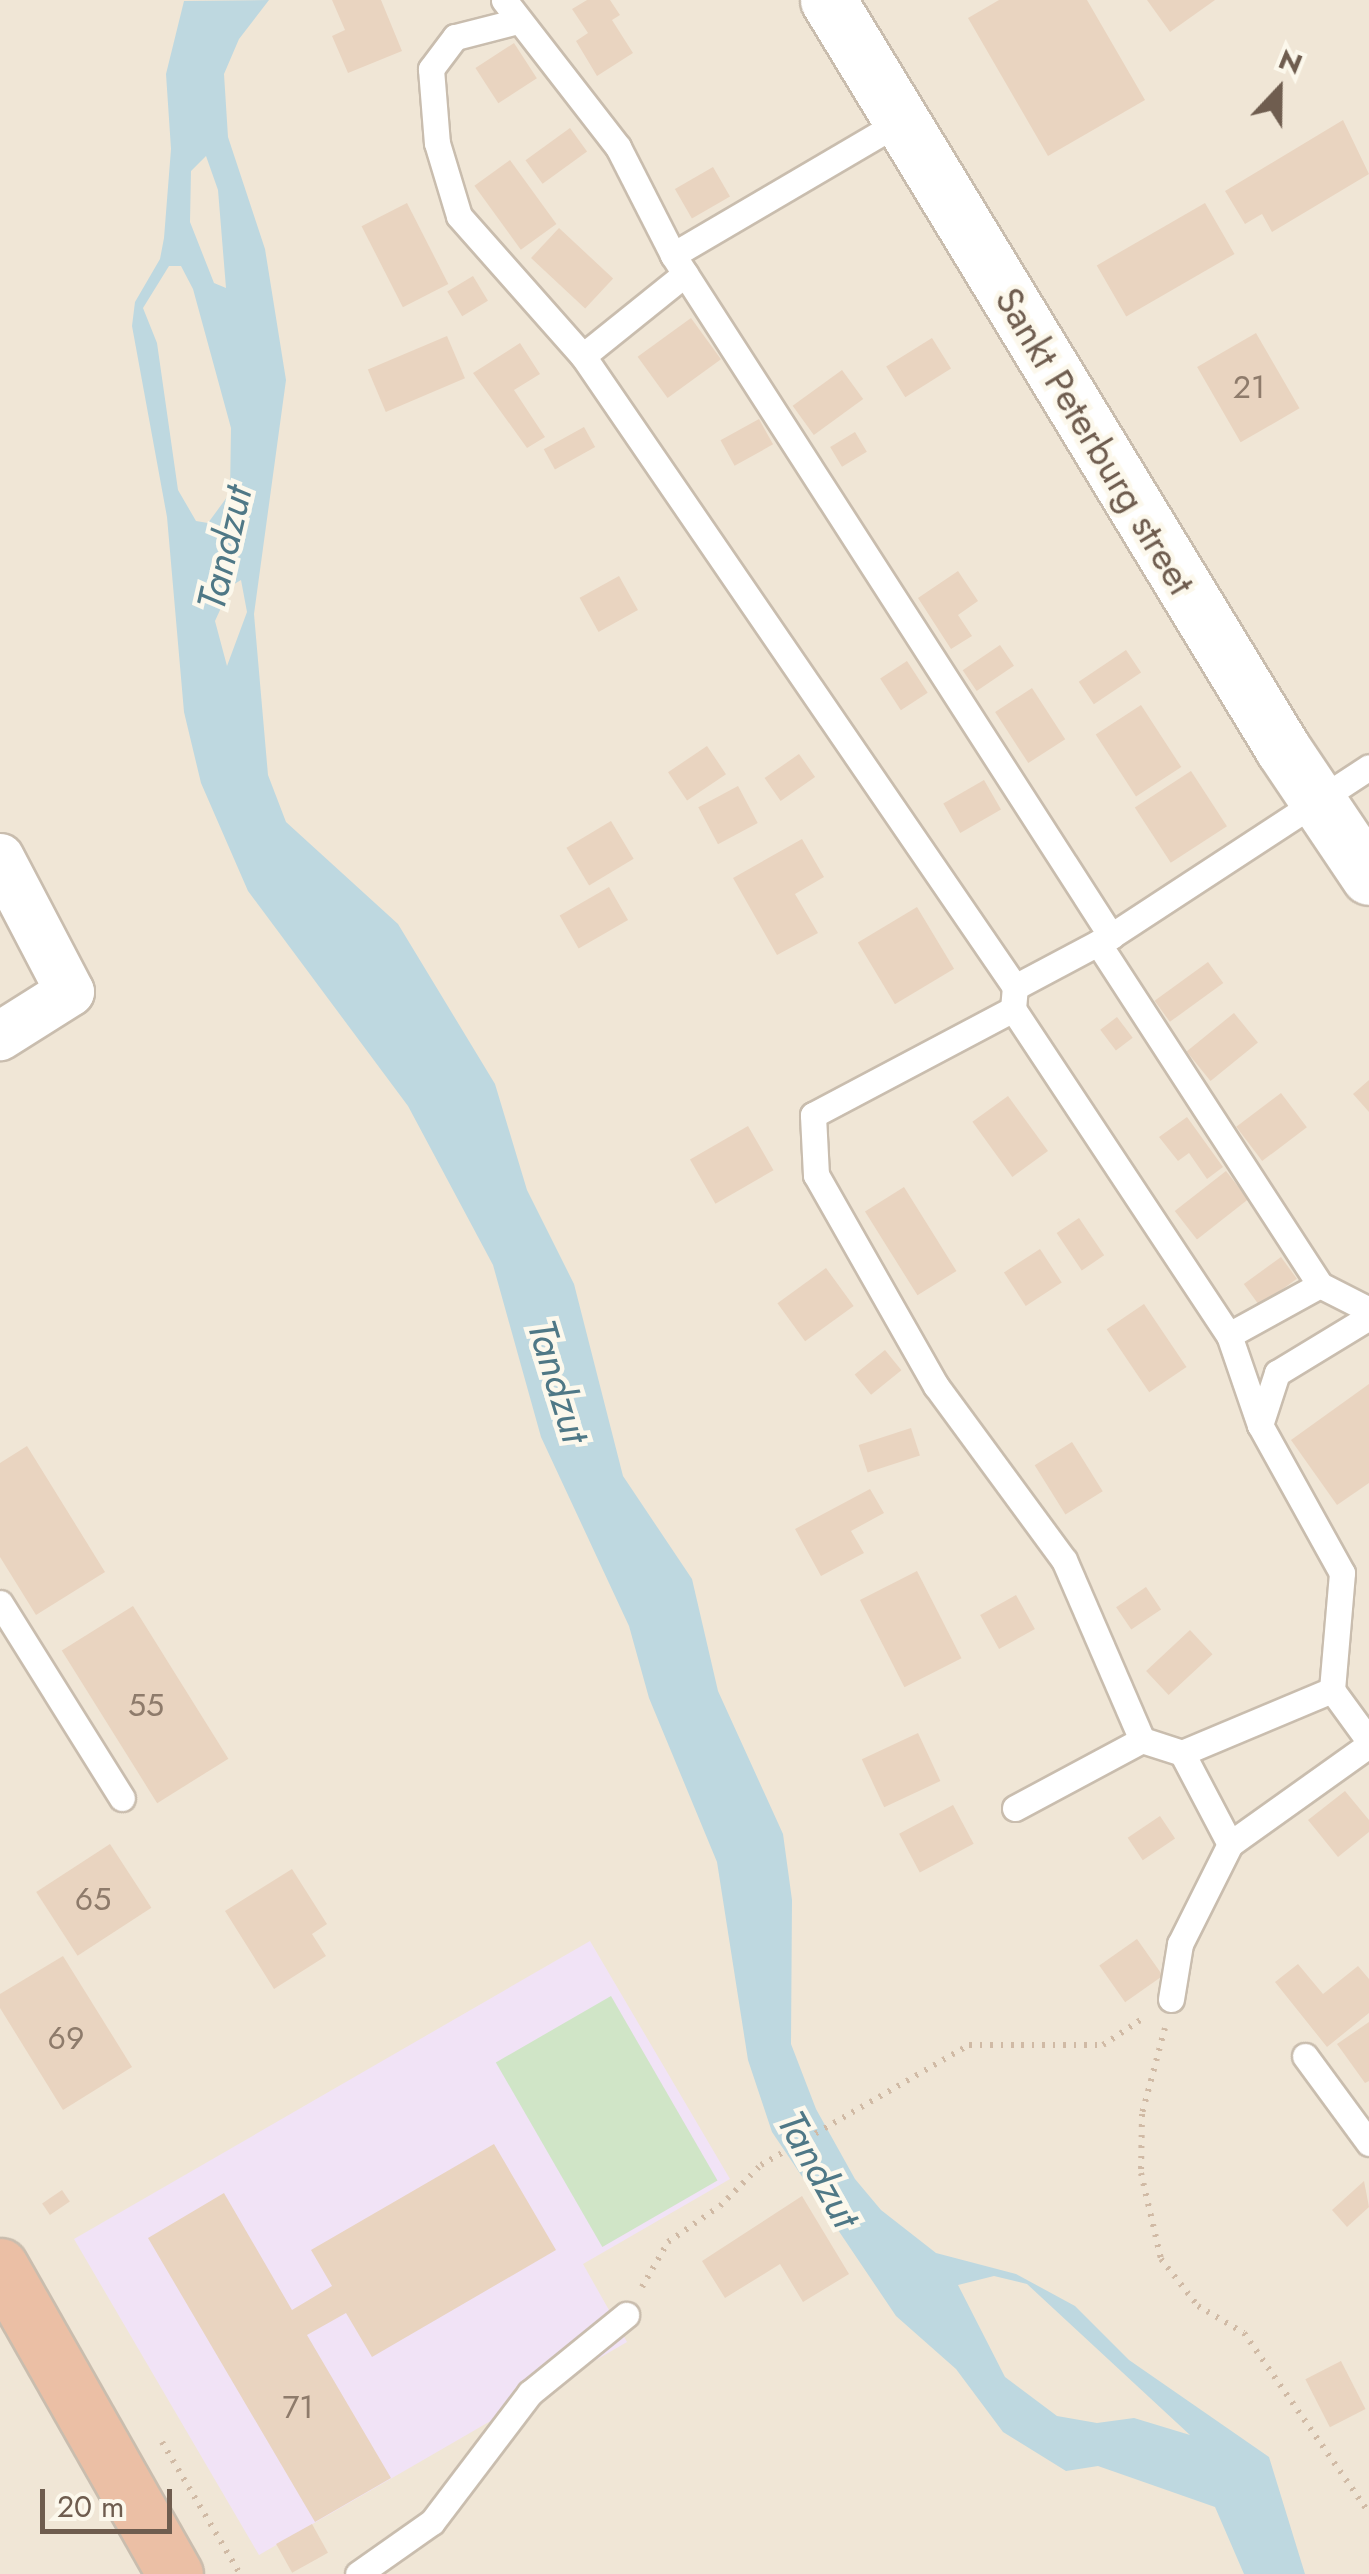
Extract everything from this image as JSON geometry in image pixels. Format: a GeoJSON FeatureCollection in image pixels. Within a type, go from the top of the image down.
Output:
{"type":"FeatureCollection","features":[{"type":"Feature","properties":{"kind":"highway"},"geometry":{"type":"LineString","coordinates":[[0,2266],[175,2574]]}},
{"type":"Feature","properties":{"kind":"street","name":"Sankt Peterburg street"},"geometry":{"type":"LineString","coordinates":[[828,0],[1319,804],[1369,877]]}},
{"type":"Feature","properties":{"kind":"street"},"geometry":{"type":"LineString","coordinates":[[0,858],[70,992],[0,1036]]}},
{"type":"Feature","properties":{"kind":"lane"},"geometry":{"type":"LineString","coordinates":[[1171,1999],[1180,1944],[1230,1844],[1369,1743],[1332,1690],[1342,1573],[1260,1425],[1229,1334],[1014,998],[582,356],[459,216],[437,143],[431,70],[455,37],[511,10],[618,147],[679,264],[1320,1285],[1369,1313],[1277,1373],[1260,1425]]}},
{"type":"Feature","properties":{"kind":"lane"},"geometry":{"type":"LineString","coordinates":[[582,356],[679,264],[900,122]]}},
{"type":"Feature","properties":{"kind":"lane"},"geometry":{"type":"LineString","coordinates":[[1332,1690],[1182,1754],[1142,1740],[1064,1560],[936,1386],[816,1176],[814,1115],[1014,998],[1319,804],[1369,767]]}},
{"type":"Feature","properties":{"kind":"lane"},"geometry":{"type":"LineString","coordinates":[[1229,1334],[1320,1285]]}},
{"type":"Feature","properties":{"kind":"lane"},"geometry":{"type":"LineString","coordinates":[[0,1603],[122,1798]]}},
{"type":"Feature","properties":{"kind":"lane"},"geometry":{"type":"LineString","coordinates":[[1015,1808],[1142,1740]]}},
{"type":"Feature","properties":{"kind":"lane"},"geometry":{"type":"LineString","coordinates":[[1182,1754],[1230,1844]]}},
{"type":"Feature","properties":{"kind":"lane"},"geometry":{"type":"LineString","coordinates":[[1304,2056],[1369,2142]]}},
{"type":"Feature","properties":{"kind":"lane"},"geometry":{"type":"LineString","coordinates":[[358,2574],[432,2522],[530,2393],[626,2315]]}},
{"type":"Feature","properties":{"kind":"path"},"geometry":{"type":"LineString","coordinates":[[626,2315],[668,2242],[720,2206],[761,2165],[968,2045],[1103,2045],[1171,1999]]}},
{"type":"Feature","properties":{"kind":"path"},"geometry":{"type":"LineString","coordinates":[[1171,1999],[1142,2114],[1141,2172],[1161,2259],[1198,2306],[1244,2332],[1369,2514]]}},
{"type":"Feature","properties":{"kind":"shaded area"},"geometry":{"type":"Polygon","coordinates":[[[0,0],[1369,0],[1369,2574],[0,2574],[0,0]]]}},
{"type":"Feature","properties":{"kind":"shaded area"},"geometry":{"type":"Polygon","coordinates":[[[590,1941],[730,2179],[583,2264],[627,2342],[259,2555],[74,2239],[590,1941]]]}},
{"type":"Feature","properties":{"kind":"green space"},"geometry":{"type":"Polygon","coordinates":[[[611,1996],[718,2180],[602,2247],[496,2062],[611,1996]]]}},
{"type":"Feature","properties":{"kind":"water","name":"Tandzut"},"geometry":{"type":"Polygon","coordinates":[[[269,0],[239,39],[224,74],[228,137],[265,249],[286,380],[254,614],[268,775],[286,822],[398,924],[495,1084],[527,1190],[574,1284],[623,1476],[692,1579],[718,1691],[783,1834],[792,1900],[791,2044],[816,2109],[855,2179],[881,2210],[936,2253],[1016,2274],[1075,2306],[1129,2360],[1269,2457],[1305,2574],[1244,2574],[1215,2507],[1098,2466],[1066,2471],[1003,2432],[956,2369],[896,2316],[772,2132],[748,2060],[717,1862],[649,1698],[629,1626],[541,1437],[493,1265],[408,1106],[248,891],[201,783],[184,712],[167,517],[132,326],[135,302],[160,259],[164,238],[171,149],[166,74],[184,1],[269,0]],[[206,156],[191,171],[190,222],[214,283],[226,288],[218,190],[206,156]],[[169,266],[143,308],[157,343],[178,490],[196,521],[208,523],[230,493],[231,428],[193,289],[181,266],[169,266]],[[241,580],[231,586],[215,621],[227,666],[247,612],[241,580]],[[994,2276],[958,2285],[1005,2377],[1057,2416],[1097,2423],[1134,2418],[1190,2435],[1027,2284],[994,2276]]]}},
{"type":"Feature","properties":{"kind":"building"},"geometry":{"type":"Polygon","coordinates":[[[332,0],[381,0],[402,51],[348,73],[332,36],[345,30],[332,0]]]}},
{"type":"Feature","properties":{"kind":"building"},"geometry":{"type":"Polygon","coordinates":[[[587,0],[610,0],[620,15],[612,20],[633,53],[597,76],[576,41],[588,33],[572,9],[587,0]]]}},
{"type":"Feature","properties":{"kind":"building"},"geometry":{"type":"Polygon","coordinates":[[[999,0],[1087,0],[1145,100],[1048,156],[968,18],[999,0]]]}},
{"type":"Feature","properties":{"kind":"building"},"geometry":{"type":"Polygon","coordinates":[[[1147,0],[1215,0],[1170,32],[1147,0]]]}},
{"type":"Feature","properties":{"kind":"building"},"geometry":{"type":"Polygon","coordinates":[[[514,43],[537,78],[498,103],[475,68],[514,43]]]}},
{"type":"Feature","properties":{"kind":"building"},"geometry":{"type":"Polygon","coordinates":[[[1343,120],[1369,174],[1272,232],[1262,214],[1245,224],[1225,191],[1343,120]]]}},
{"type":"Feature","properties":{"kind":"building"},"geometry":{"type":"Polygon","coordinates":[[[570,128],[587,151],[543,184],[526,160],[570,128]]]}},
{"type":"Feature","properties":{"kind":"building"},"geometry":{"type":"Polygon","coordinates":[[[510,160],[556,224],[521,250],[474,186],[510,160]]]}},
{"type":"Feature","properties":{"kind":"building"},"geometry":{"type":"Polygon","coordinates":[[[713,167],[730,196],[692,218],[675,189],[713,167]]]}},
{"type":"Feature","properties":{"kind":"building"},"geometry":{"type":"Polygon","coordinates":[[[407,203],[448,284],[403,307],[362,226],[407,203]]]}},
{"type":"Feature","properties":{"kind":"building"},"geometry":{"type":"Polygon","coordinates":[[[1205,203],[1234,254],[1126,317],[1097,266],[1205,203]]]}},
{"type":"Feature","properties":{"kind":"building"},"geometry":{"type":"Polygon","coordinates":[[[559,228],[613,278],[585,308],[531,258],[559,228]]]}},
{"type":"Feature","properties":{"kind":"building"},"geometry":{"type":"Polygon","coordinates":[[[473,276],[488,301],[462,316],[447,291],[473,276]]]}},
{"type":"Feature","properties":{"kind":"building"},"geometry":{"type":"Polygon","coordinates":[[[691,318],[721,359],[668,398],[638,357],[691,318]]]}},
{"type":"Feature","properties":{"kind":"building"},"geometry":{"type":"Polygon","coordinates":[[[1256,333],[1300,408],[1241,442],[1197,367],[1256,333]]]}},
{"type":"Feature","properties":{"kind":"building"},"geometry":{"type":"Polygon","coordinates":[[[447,336],[465,378],[386,412],[368,370],[447,336]]]}},
{"type":"Feature","properties":{"kind":"building"},"geometry":{"type":"Polygon","coordinates":[[[932,338],[951,369],[905,397],[886,367],[932,338]]]}},
{"type":"Feature","properties":{"kind":"building"},"geometry":{"type":"Polygon","coordinates":[[[520,343],[540,374],[514,390],[545,437],[527,448],[473,373],[520,343]]]}},
{"type":"Feature","properties":{"kind":"building"},"geometry":{"type":"Polygon","coordinates":[[[842,370],[863,399],[814,435],[793,406],[842,370]]]}},
{"type":"Feature","properties":{"kind":"building"},"geometry":{"type":"Polygon","coordinates":[[[759,419],[773,444],[735,466],[721,440],[759,419]]]}},
{"type":"Feature","properties":{"kind":"building"},"geometry":{"type":"Polygon","coordinates":[[[584,427],[595,447],[555,469],[544,449],[584,427]]]}},
{"type":"Feature","properties":{"kind":"building"},"geometry":{"type":"Polygon","coordinates":[[[855,432],[867,452],[842,467],[830,447],[855,432]]]}},
{"type":"Feature","properties":{"kind":"building"},"geometry":{"type":"Polygon","coordinates":[[[958,571],[978,601],[958,615],[972,636],[951,649],[918,598],[958,571]]]}},
{"type":"Feature","properties":{"kind":"building"},"geometry":{"type":"Polygon","coordinates":[[[619,576],[638,610],[599,632],[580,598],[619,576]]]}},
{"type":"Feature","properties":{"kind":"building"},"geometry":{"type":"Polygon","coordinates":[[[1000,645],[1014,666],[977,691],[963,670],[1000,645]]]}},
{"type":"Feature","properties":{"kind":"building"},"geometry":{"type":"Polygon","coordinates":[[[1126,650],[1141,672],[1094,704],[1079,682],[1126,650]]]}},
{"type":"Feature","properties":{"kind":"building"},"geometry":{"type":"Polygon","coordinates":[[[907,661],[928,693],[901,710],[880,678],[907,661]]]}},
{"type":"Feature","properties":{"kind":"building"},"geometry":{"type":"Polygon","coordinates":[[[1032,688],[1065,739],[1028,763],[995,712],[1032,688]]]}},
{"type":"Feature","properties":{"kind":"building"},"geometry":{"type":"Polygon","coordinates":[[[1141,705],[1181,767],[1136,796],[1096,734],[1141,705]]]}},
{"type":"Feature","properties":{"kind":"building"},"geometry":{"type":"Polygon","coordinates":[[[707,746],[726,774],[687,800],[668,772],[707,746]]]}},
{"type":"Feature","properties":{"kind":"building"},"geometry":{"type":"Polygon","coordinates":[[[799,754],[815,777],[781,801],[765,778],[799,754]]]}},
{"type":"Feature","properties":{"kind":"building"},"geometry":{"type":"Polygon","coordinates":[[[1191,771],[1227,826],[1171,863],[1135,807],[1191,771]]]}},
{"type":"Feature","properties":{"kind":"building"},"geometry":{"type":"Polygon","coordinates":[[[984,780],[1001,809],[960,833],[943,804],[984,780]]]}},
{"type":"Feature","properties":{"kind":"building"},"geometry":{"type":"Polygon","coordinates":[[[738,786],[758,823],[718,844],[698,807],[738,786]]]}},
{"type":"Feature","properties":{"kind":"building"},"geometry":{"type":"Polygon","coordinates":[[[611,821],[634,859],[589,885],[566,848],[611,821]]]}},
{"type":"Feature","properties":{"kind":"building"},"geometry":{"type":"Polygon","coordinates":[[[802,839],[824,877],[795,894],[818,933],[777,955],[733,878],[802,839]]]}},
{"type":"Feature","properties":{"kind":"building"},"geometry":{"type":"Polygon","coordinates":[[[609,887],[628,920],[579,948],[560,916],[609,887]]]}},
{"type":"Feature","properties":{"kind":"building"},"geometry":{"type":"Polygon","coordinates":[[[917,907],[954,969],[895,1004],[858,943],[917,907]]]}},
{"type":"Feature","properties":{"kind":"building"},"geometry":{"type":"Polygon","coordinates":[[[1208,962],[1223,983],[1170,1022],[1155,1001],[1208,962]]]}},
{"type":"Feature","properties":{"kind":"building"},"geometry":{"type":"Polygon","coordinates":[[[1234,1013],[1258,1043],[1211,1081],[1187,1051],[1234,1013]]]}},
{"type":"Feature","properties":{"kind":"building"},"geometry":{"type":"Polygon","coordinates":[[[1117,1017],[1133,1038],[1116,1050],[1100,1030],[1117,1017]]]}},
{"type":"Feature","properties":{"kind":"building"},"geometry":{"type":"Polygon","coordinates":[[[1369,1080],[1369,1112],[1353,1094],[1369,1080]]]}},
{"type":"Feature","properties":{"kind":"building"},"geometry":{"type":"Polygon","coordinates":[[[1281,1093],[1307,1127],[1262,1161],[1236,1127],[1281,1093]]]}},
{"type":"Feature","properties":{"kind":"building"},"geometry":{"type":"Polygon","coordinates":[[[1008,1096],[1048,1151],[1012,1177],[972,1122],[1008,1096]]]}},
{"type":"Feature","properties":{"kind":"building"},"geometry":{"type":"Polygon","coordinates":[[[1187,1117],[1223,1167],[1207,1179],[1189,1153],[1178,1161],[1159,1137],[1187,1117]]]}},
{"type":"Feature","properties":{"kind":"building"},"geometry":{"type":"Polygon","coordinates":[[[748,1126],[774,1170],[715,1204],[690,1160],[748,1126]]]}},
{"type":"Feature","properties":{"kind":"building"},"geometry":{"type":"Polygon","coordinates":[[[1226,1171],[1248,1199],[1197,1239],[1175,1211],[1226,1171]]]}},
{"type":"Feature","properties":{"kind":"building"},"geometry":{"type":"Polygon","coordinates":[[[904,1187],[956,1271],[917,1295],[865,1211],[904,1187]]]}},
{"type":"Feature","properties":{"kind":"building"},"geometry":{"type":"Polygon","coordinates":[[[1079,1218],[1104,1255],[1082,1270],[1057,1233],[1079,1218]]]}},
{"type":"Feature","properties":{"kind":"building"},"geometry":{"type":"Polygon","coordinates":[[[1040,1249],[1062,1283],[1026,1306],[1004,1272],[1040,1249]]]}},
{"type":"Feature","properties":{"kind":"building"},"geometry":{"type":"Polygon","coordinates":[[[1281,1257],[1297,1279],[1260,1306],[1244,1284],[1281,1257]]]}},
{"type":"Feature","properties":{"kind":"building"},"geometry":{"type":"Polygon","coordinates":[[[826,1268],[854,1306],[805,1341],[777,1303],[826,1268]]]}},
{"type":"Feature","properties":{"kind":"building"},"geometry":{"type":"Polygon","coordinates":[[[1144,1304],[1186,1367],[1149,1392],[1107,1329],[1144,1304]]]}},
{"type":"Feature","properties":{"kind":"building"},"geometry":{"type":"Polygon","coordinates":[[[885,1350],[901,1370],[871,1395],[855,1375],[885,1350]]]}},
{"type":"Feature","properties":{"kind":"building"},"geometry":{"type":"Polygon","coordinates":[[[1369,1384],[1369,1483],[1337,1505],[1291,1440],[1369,1384]]]}},
{"type":"Feature","properties":{"kind":"building"},"geometry":{"type":"Polygon","coordinates":[[[911,1428],[920,1456],[868,1473],[859,1445],[911,1428]]]}},
{"type":"Feature","properties":{"kind":"building"},"geometry":{"type":"Polygon","coordinates":[[[1072,1442],[1103,1491],[1065,1515],[1035,1465],[1072,1442]]]}},
{"type":"Feature","properties":{"kind":"building"},"geometry":{"type":"Polygon","coordinates":[[[27,1446],[105,1572],[36,1615],[0,1557],[0,1463],[27,1446]]]}},
{"type":"Feature","properties":{"kind":"building"},"geometry":{"type":"Polygon","coordinates":[[[870,1489],[884,1513],[851,1531],[864,1553],[821,1576],[795,1529],[870,1489]]]}},
{"type":"Feature","properties":{"kind":"building"},"geometry":{"type":"Polygon","coordinates":[[[917,1571],[961,1658],[904,1687],[860,1600],[917,1571]]]}},
{"type":"Feature","properties":{"kind":"building"},"geometry":{"type":"Polygon","coordinates":[[[1146,1587],[1161,1609],[1131,1630],[1116,1607],[1146,1587]]]}},
{"type":"Feature","properties":{"kind":"building"},"geometry":{"type":"Polygon","coordinates":[[[1016,1595],[1035,1629],[999,1649],[980,1615],[1016,1595]]]}},
{"type":"Feature","properties":{"kind":"building"},"geometry":{"type":"Polygon","coordinates":[[[133,1606],[228,1759],[157,1803],[62,1651],[133,1606]]]}},
{"type":"Feature","properties":{"kind":"building"},"geometry":{"type":"Polygon","coordinates":[[[1190,1630],[1213,1654],[1169,1695],[1146,1671],[1190,1630]]]}},
{"type":"Feature","properties":{"kind":"building"},"geometry":{"type":"Polygon","coordinates":[[[918,1733],[940,1781],[884,1807],[862,1759],[918,1733]]]}},
{"type":"Feature","properties":{"kind":"building"},"geometry":{"type":"Polygon","coordinates":[[[1345,1791],[1369,1820],[1369,1832],[1338,1857],[1308,1820],[1345,1791]]]}},
{"type":"Feature","properties":{"kind":"building"},"geometry":{"type":"Polygon","coordinates":[[[953,1805],[974,1844],[920,1872],[899,1834],[953,1805]]]}},
{"type":"Feature","properties":{"kind":"building"},"geometry":{"type":"Polygon","coordinates":[[[1160,1816],[1175,1838],[1143,1860],[1128,1838],[1160,1816]]]}},
{"type":"Feature","properties":{"kind":"building"},"geometry":{"type":"Polygon","coordinates":[[[110,1844],[151,1908],[78,1956],[36,1892],[110,1844]]]}},
{"type":"Feature","properties":{"kind":"building"},"geometry":{"type":"Polygon","coordinates":[[[292,1869],[327,1924],[312,1934],[326,1956],[274,1989],[225,1911],[292,1869]]]}},
{"type":"Feature","properties":{"kind":"building"},"geometry":{"type":"Polygon","coordinates":[[[1137,1939],[1163,1976],[1125,2002],[1099,1965],[1137,1939]]]}},
{"type":"Feature","properties":{"kind":"building"},"geometry":{"type":"Polygon","coordinates":[[[63,1956],[132,2067],[63,2110],[0,2008],[0,1994],[63,1956]]]}},
{"type":"Feature","properties":{"kind":"building"},"geometry":{"type":"Polygon","coordinates":[[[1298,1964],[1323,1994],[1358,1966],[1369,1979],[1369,2013],[1327,2047],[1275,1982],[1298,1964]]]}},
{"type":"Feature","properties":{"kind":"building"},"geometry":{"type":"Polygon","coordinates":[[[1369,2022],[1369,2081],[1365,2083],[1337,2044],[1369,2022]]]}},
{"type":"Feature","properties":{"kind":"building"},"geometry":{"type":"Polygon","coordinates":[[[494,2144],[556,2250],[372,2357],[346,2313],[307,2335],[391,2478],[315,2522],[148,2238],[224,2193],[292,2310],[332,2286],[311,2250],[494,2144]]]}},
{"type":"Feature","properties":{"kind":"building"},"geometry":{"type":"Polygon","coordinates":[[[1364,2181],[1369,2207],[1347,2227],[1332,2210],[1364,2181]]]}},
{"type":"Feature","properties":{"kind":"building"},"geometry":{"type":"Polygon","coordinates":[[[62,2190],[70,2202],[50,2215],[42,2203],[62,2190]]]}},
{"type":"Feature","properties":{"kind":"building"},"geometry":{"type":"Polygon","coordinates":[[[802,2196],[849,2274],[803,2302],[780,2264],[725,2298],[702,2261],[802,2196]]]}},
{"type":"Feature","properties":{"kind":"building"},"geometry":{"type":"Polygon","coordinates":[[[1341,2361],[1366,2409],[1330,2427],[1305,2379],[1341,2361]]]}},
{"type":"Feature","properties":{"kind":"building"},"geometry":{"type":"Polygon","coordinates":[[[312,2524],[328,2553],[292,2573],[276,2544],[312,2524]]]}}]}
